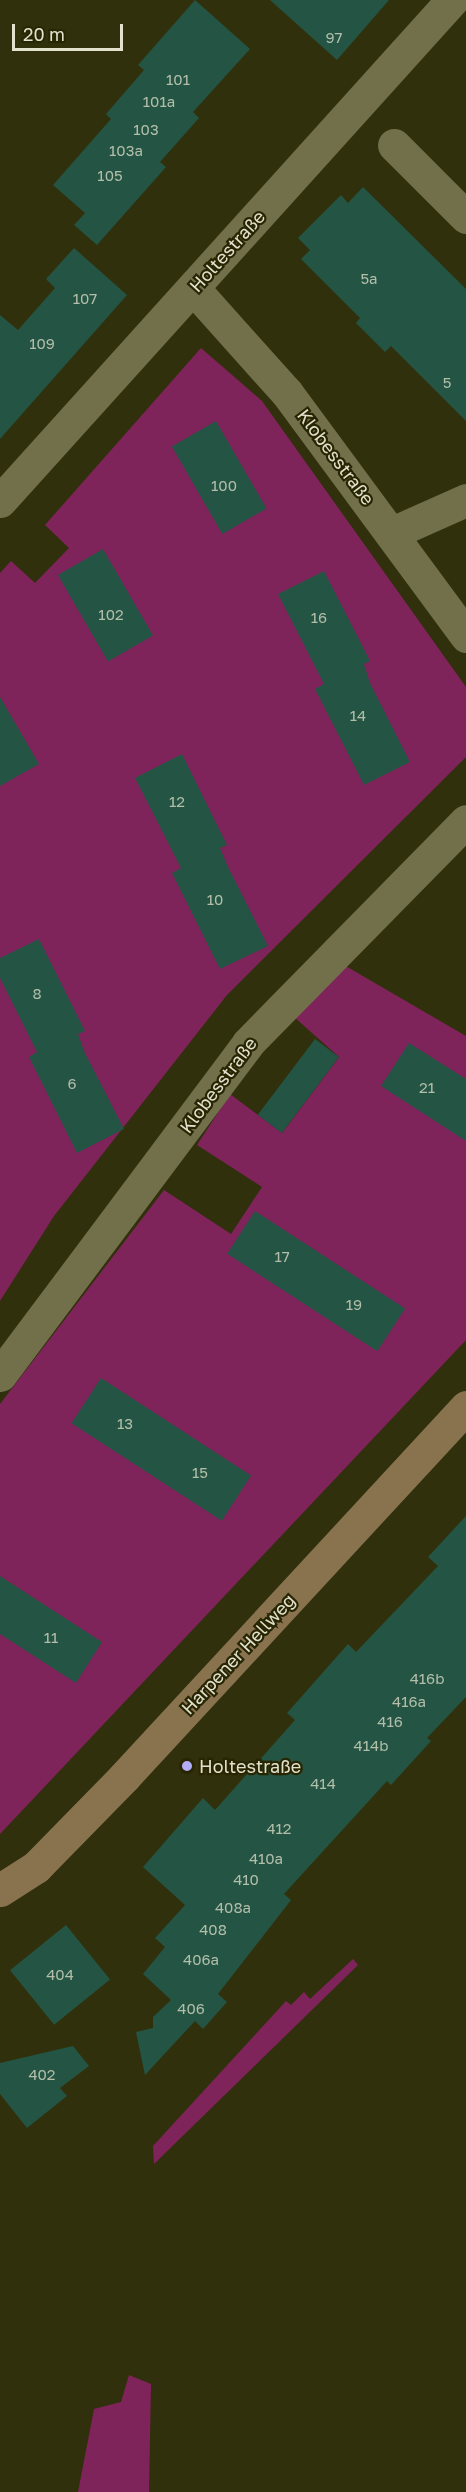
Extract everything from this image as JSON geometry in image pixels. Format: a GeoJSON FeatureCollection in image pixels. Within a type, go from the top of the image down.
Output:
{"type":"FeatureCollection","features":[{"type":"Feature","properties":{"kind":"street","name":"Holtestraße"},"geometry":{"type":"LineString","coordinates":[[0,501],[452,0]]}},
{"type":"Feature","properties":{"kind":"street"},"geometry":{"type":"LineString","coordinates":[[394,146],[466,217]]}},
{"type":"Feature","properties":{"kind":"street","name":"Klobesstraße"},"geometry":{"type":"LineString","coordinates":[[193,288],[287,393],[466,636]]}},
{"type":"Feature","properties":{"kind":"street"},"geometry":{"type":"LineString","coordinates":[[392,533],[466,500]]}},
{"type":"Feature","properties":{"kind":"street","name":"Klobesstraße"},"geometry":{"type":"LineString","coordinates":[[0,1375],[248,1044],[319,965],[466,821]]}},
{"type":"Feature","properties":{"kind":"street","name":"Harpener Hellweg"},"geometry":{"type":"LineString","coordinates":[[0,1890],[36,1868],[124,1777],[466,1407]]}},
{"type":"Feature","properties":{"kind":"shaded area"},"geometry":{"type":"Polygon","coordinates":[[[201,348],[262,401],[466,687],[466,757],[227,995],[54,1216],[0,1301],[0,573],[11,561],[35,583],[69,548],[45,525],[201,348]]]}},
{"type":"Feature","properties":{"kind":"shaded area"},"geometry":{"type":"Polygon","coordinates":[[[337,961],[466,1036],[466,1340],[0,1834],[0,1404],[164,1190],[231,1234],[262,1187],[197,1145],[230,1094],[282,1133],[339,1057],[293,1016],[337,961]]]}},
{"type":"Feature","properties":{"kind":"shaded area"},"geometry":{"type":"Polygon","coordinates":[[[353,1959],[358,1965],[154,2164],[153,2146],[286,2001],[291,2005],[304,1992],[310,1999],[353,1959]]]}},
{"type":"Feature","properties":{"kind":"shaded area"},"geometry":{"type":"Polygon","coordinates":[[[129,2375],[151,2384],[149,2492],[78,2492],[94,2409],[121,2402],[129,2375]]]}},
{"type":"Feature","properties":{"kind":"building"},"geometry":{"type":"Polygon","coordinates":[[[195,0],[250,49],[193,112],[199,118],[160,162],[166,167],[97,245],[74,225],[85,213],[53,185],[111,119],[106,114],[144,70],[138,65],[195,0]]]}},
{"type":"Feature","properties":{"kind":"building"},"geometry":{"type":"Polygon","coordinates":[[[270,0],[389,0],[337,60],[270,0]]]}},
{"type":"Feature","properties":{"kind":"building"},"geometry":{"type":"Polygon","coordinates":[[[363,187],[466,289],[466,421],[391,346],[385,352],[356,323],[360,318],[301,259],[310,250],[298,238],[341,195],[348,203],[363,187]]]}},
{"type":"Feature","properties":{"kind":"building"},"geometry":{"type":"Polygon","coordinates":[[[74,248],[127,295],[0,439],[0,315],[18,330],[55,288],[46,279],[74,248]]]}},
{"type":"Feature","properties":{"kind":"building"},"geometry":{"type":"Polygon","coordinates":[[[216,421],[266,508],[222,534],[172,446],[216,421]]]}},
{"type":"Feature","properties":{"kind":"building"},"geometry":{"type":"Polygon","coordinates":[[[103,549],[153,636],[108,662],[58,575],[103,549]]]}},
{"type":"Feature","properties":{"kind":"building"},"geometry":{"type":"Polygon","coordinates":[[[324,571],[370,661],[364,664],[370,683],[410,762],[364,785],[315,689],[324,684],[278,594],[324,571]]]}},
{"type":"Feature","properties":{"kind":"building"},"geometry":{"type":"Polygon","coordinates":[[[0,697],[39,764],[0,786],[0,697]]]}},
{"type":"Feature","properties":{"kind":"building"},"geometry":{"type":"Polygon","coordinates":[[[182,754],[227,845],[220,848],[228,867],[268,946],[220,969],[172,873],[181,868],[135,778],[182,754]]]}},
{"type":"Feature","properties":{"kind":"building"},"geometry":{"type":"Polygon","coordinates":[[[39,939],[85,1031],[78,1034],[84,1051],[124,1129],[77,1153],[29,1057],[37,1052],[0,978],[0,958],[39,939]]]}},
{"type":"Feature","properties":{"kind":"building"},"geometry":{"type":"Polygon","coordinates":[[[315,1039],[339,1057],[282,1133],[258,1115],[315,1039]]]}},
{"type":"Feature","properties":{"kind":"building"},"geometry":{"type":"Polygon","coordinates":[[[409,1043],[466,1079],[466,1141],[381,1086],[409,1043]]]}},
{"type":"Feature","properties":{"kind":"building"},"geometry":{"type":"Polygon","coordinates":[[[255,1211],[405,1308],[377,1351],[227,1254],[255,1211]]]}},
{"type":"Feature","properties":{"kind":"building"},"geometry":{"type":"Polygon","coordinates":[[[101,1378],[251,1475],[222,1521],[72,1423],[101,1378]]]}},
{"type":"Feature","properties":{"kind":"building"},"geometry":{"type":"Polygon","coordinates":[[[466,1516],[466,1697],[427,1738],[431,1741],[391,1785],[387,1781],[284,1894],[291,1900],[218,1994],[227,2002],[203,2029],[195,2021],[145,2075],[136,2032],[153,2028],[153,2017],[171,2000],[143,1974],[165,1947],[155,1938],[185,1905],[143,1867],[203,1798],[215,1810],[295,1720],[287,1713],[348,1644],[356,1652],[438,1566],[428,1557],[466,1516]]]}},
{"type":"Feature","properties":{"kind":"building"},"geometry":{"type":"Polygon","coordinates":[[[0,1576],[102,1642],[76,1683],[0,1634],[0,1576]]]}},
{"type":"Feature","properties":{"kind":"building"},"geometry":{"type":"Polygon","coordinates":[[[66,1925],[110,1979],[54,2025],[10,1970],[66,1925]]]}},
{"type":"Feature","properties":{"kind":"building"},"geometry":{"type":"Polygon","coordinates":[[[73,2046],[89,2066],[60,2088],[67,2096],[27,2128],[0,2094],[0,2063],[73,2046]]]}},
{"type":"Feature","properties":{"kind":"place","name":"Holtestraße"},"geometry":{"type":"Point","coordinates":[187,1766]}}]}
